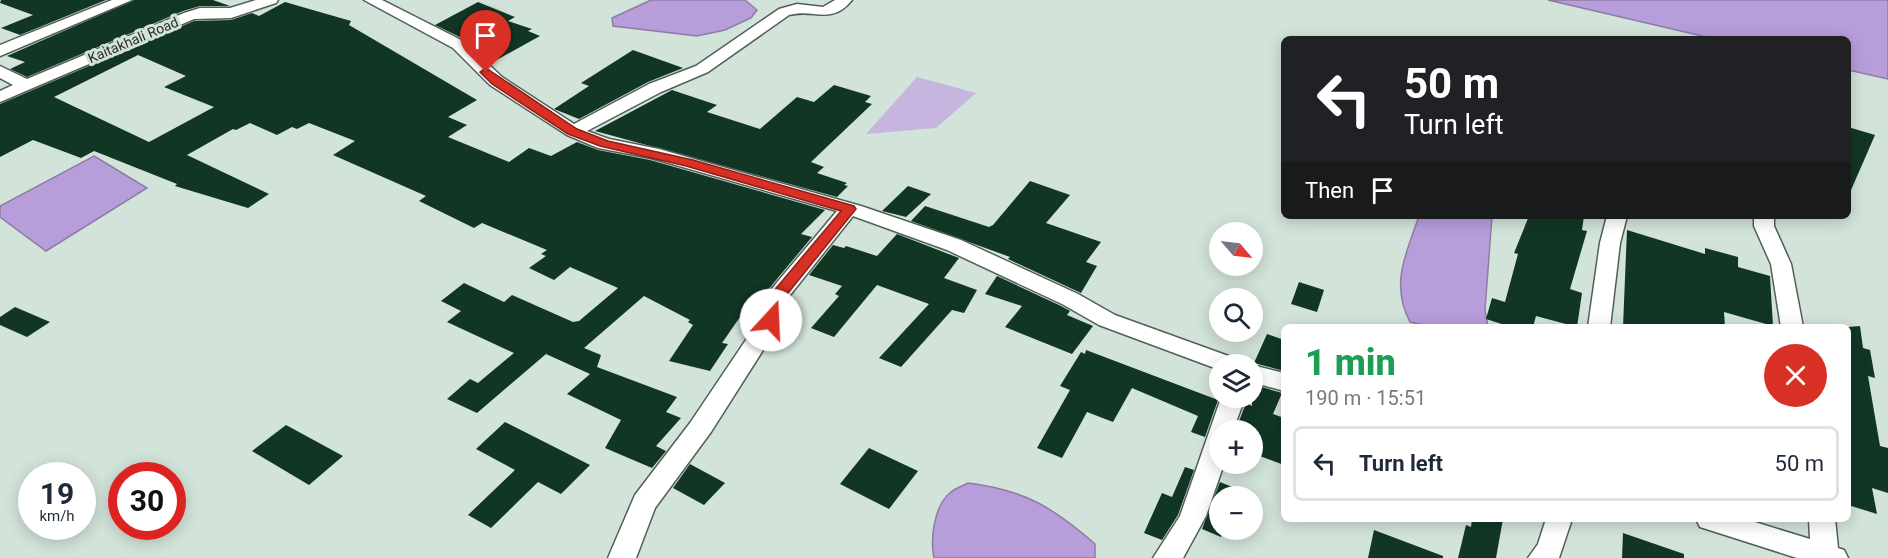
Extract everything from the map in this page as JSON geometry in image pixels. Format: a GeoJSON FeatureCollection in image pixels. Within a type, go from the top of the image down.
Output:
{"type":"FeatureCollection","features":[{"type":"Feature","properties":{"kind":"street"},"geometry":{"type":"LineString","coordinates":[[0,51],[125,0]]}},
{"type":"Feature","properties":{"kind":"street","name":"Kaitakhali Road"},"geometry":{"type":"LineString","coordinates":[[0,97],[189,16],[200,13],[231,13],[271,0]]}},
{"type":"Feature","properties":{"kind":"street"},"geometry":{"type":"LineString","coordinates":[[371,0],[459,45],[496,81],[573,131],[604,144],[689,163],[849,209],[954,245],[1107,320],[1209,358]]}},
{"type":"Feature","properties":{"kind":"street"},"geometry":{"type":"LineString","coordinates":[[573,131],[655,88],[702,69],[784,12],[798,8],[826,12],[845,0]]}},
{"type":"Feature","properties":{"kind":"street"},"geometry":{"type":"LineString","coordinates":[[0,71],[26,86]]}},
{"type":"Feature","properties":{"kind":"street"},"geometry":{"type":"LineString","coordinates":[[622,558],[644,502],[702,425],[702,421],[771,320],[777,297],[849,209]]}},
{"type":"Feature","properties":{"kind":"street"},"geometry":{"type":"LineString","coordinates":[[1599,324],[1610,243],[1616,219]]}},
{"type":"Feature","properties":{"kind":"street"},"geometry":{"type":"LineString","coordinates":[[1764,219],[1764,226],[1781,264],[1791,324]]}},
{"type":"Feature","properties":{"kind":"street"},"geometry":{"type":"LineString","coordinates":[[1263,376],[1281,381]]}},
{"type":"Feature","properties":{"kind":"street"},"geometry":{"type":"LineString","coordinates":[[1167,558],[1179,545],[1209,474]]}},
{"type":"Feature","properties":{"kind":"street"},"geometry":{"type":"LineString","coordinates":[[1542,558],[1549,550],[1558,522]]}},
{"type":"Feature","properties":{"kind":"street"},"geometry":{"type":"LineString","coordinates":[[1718,522],[1828,557],[1822,522]]}},
{"type":"Feature","properties":{"kind":"shaded area"},"geometry":{"type":"Polygon","coordinates":[[[651,0],[745,0],[757,10],[751,18],[725,30],[697,36],[613,26],[612,18],[651,0]]]}},
{"type":"Feature","properties":{"kind":"shaded area"},"geometry":{"type":"Polygon","coordinates":[[[1548,0],[1888,0],[1888,79],[1851,71],[1851,36],[1702,36],[1548,0]]]}},
{"type":"Feature","properties":{"kind":"shaded area"},"geometry":{"type":"Polygon","coordinates":[[[917,77],[976,93],[936,128],[866,134],[917,77]]]}},
{"type":"Feature","properties":{"kind":"shaded area"},"geometry":{"type":"Polygon","coordinates":[[[94,156],[147,188],[46,251],[0,217],[0,206],[94,156]]]}},
{"type":"Feature","properties":{"kind":"shaded area"},"geometry":{"type":"Polygon","coordinates":[[[1418,219],[1492,219],[1485,310],[1487,324],[1410,322],[1401,295],[1405,256],[1418,219]]]}},
{"type":"Feature","properties":{"kind":"shaded area"},"geometry":{"type":"Polygon","coordinates":[[[968,483],[1006,490],[1051,510],[1095,544],[1095,558],[934,558],[933,532],[941,505],[951,492],[968,483]]]}},
{"type":"Feature","properties":{"kind":"building"},"geometry":{"type":"Polygon","coordinates":[[[1,0],[106,0],[20,35],[1,28],[33,15],[0,3],[1,0]]]}},
{"type":"Feature","properties":{"kind":"building"},"geometry":{"type":"Polygon","coordinates":[[[134,0],[213,0],[230,6],[200,6],[183,11],[27,77],[10,69],[25,62],[7,56],[134,0]]]}},
{"type":"Feature","properties":{"kind":"building"},"geometry":{"type":"Polygon","coordinates":[[[285,2],[351,21],[349,25],[477,100],[448,117],[467,125],[448,137],[509,162],[529,148],[551,156],[577,142],[598,150],[650,160],[825,210],[801,234],[812,237],[767,291],[762,307],[760,309],[749,304],[722,343],[728,344],[710,371],[669,361],[693,325],[688,322],[690,320],[644,296],[584,348],[601,355],[597,367],[677,397],[666,412],[681,418],[656,446],[666,451],[652,468],[605,448],[621,420],[567,394],[590,374],[546,354],[477,413],[447,399],[470,379],[478,383],[514,353],[447,322],[461,311],[441,301],[464,283],[504,302],[512,295],[573,322],[579,321],[618,288],[570,267],[554,280],[529,268],[546,256],[541,254],[547,250],[482,223],[474,228],[419,201],[426,196],[333,155],[355,141],[309,123],[297,129],[292,127],[277,135],[250,123],[236,130],[233,129],[187,155],[269,194],[248,208],[175,186],[177,184],[94,151],[81,158],[33,140],[0,157],[0,104],[194,21],[231,20],[252,13],[259,16],[285,2]],[[138,55],[54,97],[149,142],[214,107],[164,87],[186,76],[138,55]]]}},
{"type":"Feature","properties":{"kind":"building"},"geometry":{"type":"Polygon","coordinates":[[[478,2],[515,17],[508,21],[532,29],[528,31],[540,36],[493,62],[466,40],[435,25],[478,2]]]}},
{"type":"Feature","properties":{"kind":"building"},"geometry":{"type":"Polygon","coordinates":[[[633,50],[683,68],[648,82],[579,119],[554,109],[589,86],[581,83],[633,50]]]}},
{"type":"Feature","properties":{"kind":"building"},"geometry":{"type":"Polygon","coordinates":[[[834,85],[871,96],[865,102],[872,104],[811,162],[824,167],[817,173],[847,183],[844,185],[848,186],[837,197],[595,131],[672,90],[717,105],[707,112],[760,129],[797,97],[814,102],[834,85]]]}},
{"type":"Feature","properties":{"kind":"building"},"geometry":{"type":"Polygon","coordinates":[[[1851,128],[1875,135],[1851,190],[1851,128]]]}},
{"type":"Feature","properties":{"kind":"building"},"geometry":{"type":"Polygon","coordinates":[[[1030,181],[1070,195],[1046,223],[1101,242],[1086,262],[1097,266],[1081,293],[1008,259],[1010,257],[911,221],[925,206],[989,227],[1030,181]]]}},
{"type":"Feature","properties":{"kind":"building"},"geometry":{"type":"Polygon","coordinates":[[[908,186],[931,194],[906,217],[882,211],[908,186]]]}},
{"type":"Feature","properties":{"kind":"building"},"geometry":{"type":"Polygon","coordinates":[[[1528,219],[1584,219],[1582,230],[1587,231],[1570,289],[1582,293],[1577,324],[1566,324],[1536,316],[1534,324],[1502,324],[1486,319],[1492,298],[1505,302],[1518,254],[1514,253],[1528,219]]]}},
{"type":"Feature","properties":{"kind":"building"},"geometry":{"type":"Polygon","coordinates":[[[1627,230],[1705,254],[1705,248],[1738,257],[1738,267],[1770,276],[1773,324],[1724,312],[1725,324],[1623,324],[1627,230]]]}},
{"type":"Feature","properties":{"kind":"building"},"geometry":{"type":"Polygon","coordinates":[[[897,234],[959,258],[944,278],[977,290],[964,313],[952,310],[901,367],[879,358],[929,304],[877,285],[834,337],[811,328],[839,296],[835,294],[842,286],[809,275],[833,245],[844,248],[846,246],[877,256],[897,234]]]}},
{"type":"Feature","properties":{"kind":"building"},"geometry":{"type":"Polygon","coordinates":[[[997,276],[1061,306],[1070,311],[1067,315],[1093,326],[1072,354],[1005,327],[1022,306],[985,294],[997,276]]]}},
{"type":"Feature","properties":{"kind":"building"},"geometry":{"type":"Polygon","coordinates":[[[1299,282],[1324,290],[1317,312],[1291,304],[1299,282]]]}},
{"type":"Feature","properties":{"kind":"building"},"geometry":{"type":"Polygon","coordinates":[[[15,307],[50,322],[27,337],[0,325],[0,317],[15,307]]]}},
{"type":"Feature","properties":{"kind":"building"},"geometry":{"type":"Polygon","coordinates":[[[1860,326],[1863,348],[1870,350],[1875,378],[1868,376],[1880,446],[1888,448],[1888,493],[1872,488],[1877,514],[1851,506],[1851,327],[1860,326]]]}},
{"type":"Feature","properties":{"kind":"building"},"geometry":{"type":"Polygon","coordinates":[[[1267,334],[1281,339],[1281,370],[1263,365],[1263,354],[1258,354],[1267,334]]]}},
{"type":"Feature","properties":{"kind":"building"},"geometry":{"type":"Polygon","coordinates":[[[1086,350],[1209,397],[1209,408],[1215,408],[1209,420],[1205,437],[1191,432],[1198,416],[1132,388],[1113,422],[1087,412],[1062,458],[1037,448],[1070,390],[1060,386],[1081,352],[1085,354],[1086,350]]]}},
{"type":"Feature","properties":{"kind":"building"},"geometry":{"type":"Polygon","coordinates":[[[1263,387],[1281,393],[1273,414],[1281,417],[1281,464],[1263,457],[1263,420],[1239,420],[1244,408],[1263,408],[1263,387]]]}},
{"type":"Feature","properties":{"kind":"building"},"geometry":{"type":"Polygon","coordinates":[[[505,422],[590,465],[561,494],[538,482],[491,528],[468,515],[515,470],[476,449],[505,422]]]}},
{"type":"Feature","properties":{"kind":"building"},"geometry":{"type":"Polygon","coordinates":[[[286,425],[343,456],[309,485],[252,451],[286,425]]]}},
{"type":"Feature","properties":{"kind":"building"},"geometry":{"type":"Polygon","coordinates":[[[869,448],[918,471],[889,509],[840,484],[869,448]]]}},
{"type":"Feature","properties":{"kind":"building"},"geometry":{"type":"Polygon","coordinates":[[[690,464],[725,483],[704,505],[673,488],[690,464]]]}},
{"type":"Feature","properties":{"kind":"building"},"geometry":{"type":"Polygon","coordinates":[[[1185,467],[1194,470],[1178,515],[1162,540],[1144,533],[1162,493],[1172,497],[1185,467]]]}},
{"type":"Feature","properties":{"kind":"building"},"geometry":{"type":"Polygon","coordinates":[[[1220,482],[1230,486],[1218,486],[1220,482]]]}},
{"type":"Feature","properties":{"kind":"building"},"geometry":{"type":"Polygon","coordinates":[[[1209,511],[1209,532],[1202,529],[1209,511]]]}},
{"type":"Feature","properties":{"kind":"building"},"geometry":{"type":"Polygon","coordinates":[[[1472,522],[1502,522],[1496,558],[1458,558],[1466,525],[1471,527],[1472,522]]]}},
{"type":"Feature","properties":{"kind":"building"},"geometry":{"type":"Polygon","coordinates":[[[1374,530],[1443,556],[1443,558],[1368,558],[1374,530]]]}},
{"type":"Feature","properties":{"kind":"building"},"geometry":{"type":"Polygon","coordinates":[[[1623,533],[1684,554],[1684,558],[1622,558],[1623,533]]]}},
{"type":"Feature","properties":{"kind":"route"},"geometry":{"type":"LineString","coordinates":[[486,72],[556,122],[604,144],[653,153],[849,209],[774,301],[771,320]]}}]}
